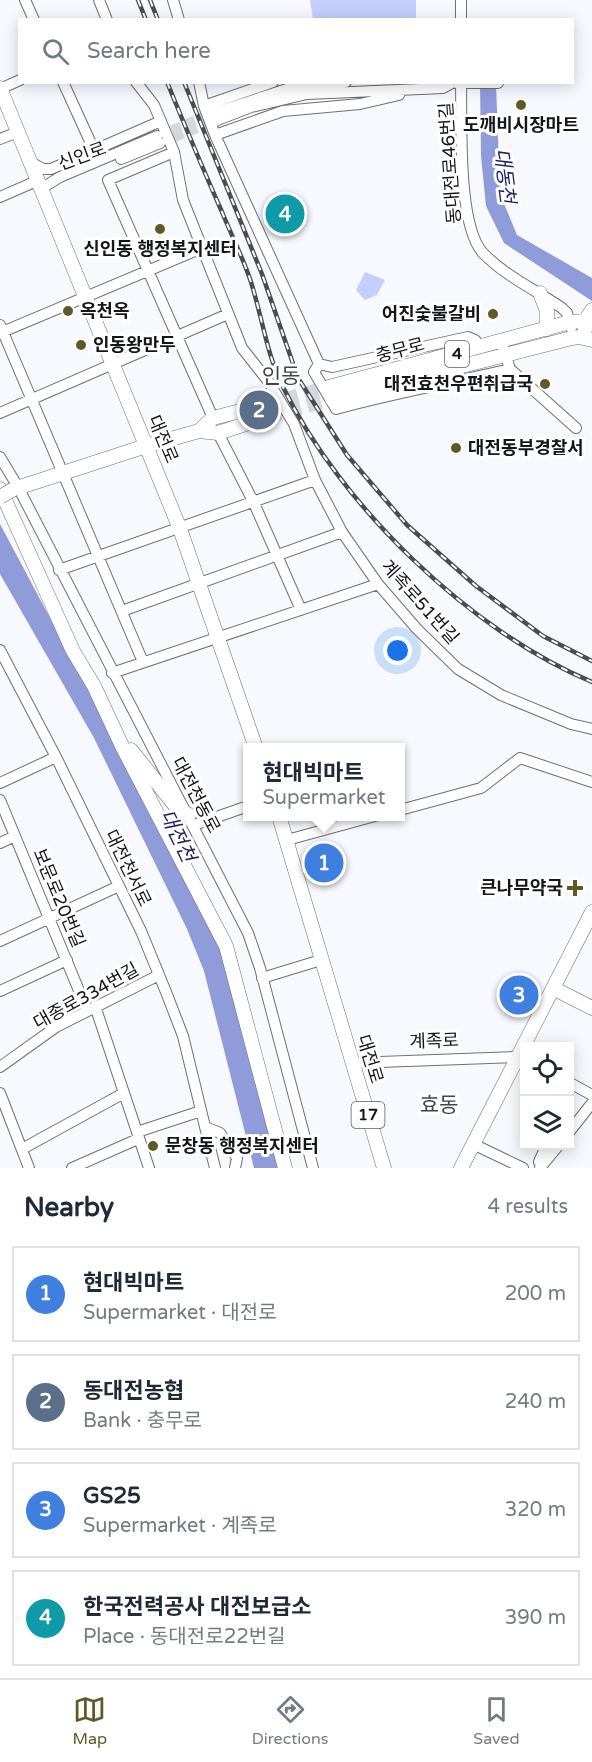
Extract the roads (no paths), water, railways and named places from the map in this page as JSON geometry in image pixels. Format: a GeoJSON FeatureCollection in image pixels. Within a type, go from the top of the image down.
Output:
{"type":"FeatureCollection","features":[{"type":"Feature","properties":{"kind":"main road","name":"대전로"},"geometry":{"type":"LineString","coordinates":[[0,88],[32,164],[45,184],[111,364],[180,528],[220,637],[255,743]]}},
{"type":"Feature","properties":{"kind":"main road"},"geometry":{"type":"LineString","coordinates":[[540,293],[547,311],[547,329]]}},
{"type":"Feature","properties":{"kind":"main road"},"geometry":{"type":"LineString","coordinates":[[583,339],[590,318]]}},
{"type":"Feature","properties":{"kind":"main road","name":"충무로"},"geometry":{"type":"LineString","coordinates":[[583,339],[508,362],[330,393],[501,341],[590,318]]}},
{"type":"Feature","properties":{"kind":"main road"},"geometry":{"type":"LineString","coordinates":[[0,496],[11,488],[146,446],[199,431],[218,433],[265,411],[213,418],[199,431]]}},
{"type":"Feature","properties":{"kind":"main road"},"geometry":{"type":"LineString","coordinates":[[11,488],[33,559],[56,617],[229,955],[285,1168]]}},
{"type":"Feature","properties":{"kind":"main road"},"geometry":{"type":"LineString","coordinates":[[107,717],[149,775],[177,808],[191,820]]}},
{"type":"Feature","properties":{"kind":"main road","name":"대전로"},"geometry":{"type":"LineString","coordinates":[[280,821],[384,1168]]}},
{"type":"Feature","properties":{"kind":"main road"},"geometry":{"type":"LineString","coordinates":[[529,1042],[592,912]]}},
{"type":"Feature","properties":{"kind":"main road"},"geometry":{"type":"LineString","coordinates":[[553,988],[592,1008]]}},
{"type":"Feature","properties":{"kind":"main road"},"geometry":{"type":"LineString","coordinates":[[461,1168],[520,1061]]}},
{"type":"Feature","properties":{"kind":"street"},"geometry":{"type":"LineString","coordinates":[[26,0],[33,18]]}},
{"type":"Feature","properties":{"kind":"street"},"geometry":{"type":"LineString","coordinates":[[99,0],[106,18]]}},
{"type":"Feature","properties":{"kind":"street"},"geometry":{"type":"LineString","coordinates":[[173,0],[178,18]]}},
{"type":"Feature","properties":{"kind":"street"},"geometry":{"type":"LineString","coordinates":[[461,0],[461,18]]}},
{"type":"Feature","properties":{"kind":"street","name":"대전로"},"geometry":{"type":"LineString","coordinates":[[0,88],[18,81]]}},
{"type":"Feature","properties":{"kind":"street"},"geometry":{"type":"LineString","coordinates":[[64,84],[94,150]]}},
{"type":"Feature","properties":{"kind":"street","name":"계족로51번길"},"geometry":{"type":"LineString","coordinates":[[138,84],[154,105],[174,152],[183,200],[242,348],[268,381],[294,424],[315,480],[342,532],[378,584],[417,629],[458,669],[501,695],[571,724],[592,729]]}},
{"type":"Feature","properties":{"kind":"street"},"geometry":{"type":"LineString","coordinates":[[200,84],[215,135],[336,409],[401,391],[426,389],[508,362]]}},
{"type":"Feature","properties":{"kind":"street"},"geometry":{"type":"LineString","coordinates":[[210,113],[269,84]]}},
{"type":"Feature","properties":{"kind":"street"},"geometry":{"type":"LineString","coordinates":[[210,113],[287,89],[329,84]]}},
{"type":"Feature","properties":{"kind":"street"},"geometry":{"type":"LineString","coordinates":[[210,113],[251,107],[307,94],[443,88],[449,84]]}},
{"type":"Feature","properties":{"kind":"street","name":"동대전로46번길"},"geometry":{"type":"LineString","coordinates":[[461,84],[463,161],[471,230],[482,252],[507,273],[562,308],[570,322]]}},
{"type":"Feature","properties":{"kind":"street"},"geometry":{"type":"LineString","coordinates":[[215,135],[283,111],[360,104],[423,88]]}},
{"type":"Feature","properties":{"kind":"street"},"geometry":{"type":"LineString","coordinates":[[32,164],[43,169],[51,169],[161,121]]}},
{"type":"Feature","properties":{"kind":"street"},"geometry":{"type":"LineString","coordinates":[[0,139],[18,132]]}},
{"type":"Feature","properties":{"kind":"street","name":"신인로"},"geometry":{"type":"LineString","coordinates":[[45,184],[158,140]]}},
{"type":"Feature","properties":{"kind":"street"},"geometry":{"type":"LineString","coordinates":[[174,152],[108,180],[213,418]]}},
{"type":"Feature","properties":{"kind":"street"},"geometry":{"type":"LineString","coordinates":[[0,197],[45,184]]}},
{"type":"Feature","properties":{"kind":"street"},"geometry":{"type":"LineString","coordinates":[[143,662],[1,330],[202,248]]}},
{"type":"Feature","properties":{"kind":"street"},"geometry":{"type":"LineString","coordinates":[[0,413],[228,314]]}},
{"type":"Feature","properties":{"kind":"street"},"geometry":{"type":"LineString","coordinates":[[570,322],[583,339]]}},
{"type":"Feature","properties":{"kind":"street"},"geometry":{"type":"LineString","coordinates":[[317,368],[332,368],[468,337],[475,340],[481,347]]}},
{"type":"Feature","properties":{"kind":"street"},"geometry":{"type":"LineString","coordinates":[[501,341],[508,362],[576,428]]}},
{"type":"Feature","properties":{"kind":"street"},"geometry":{"type":"LineString","coordinates":[[218,433],[254,504],[300,610]]}},
{"type":"Feature","properties":{"kind":"street","name":"대전천동로"},"geometry":{"type":"LineString","coordinates":[[0,458],[11,488],[59,570],[248,933],[313,1168]]}},
{"type":"Feature","properties":{"kind":"street"},"geometry":{"type":"LineString","coordinates":[[59,570],[254,504],[315,480]]}},
{"type":"Feature","properties":{"kind":"street"},"geometry":{"type":"LineString","coordinates":[[122,611],[342,532]]}},
{"type":"Feature","properties":{"kind":"street"},"geometry":{"type":"LineString","coordinates":[[112,673],[378,584]]}},
{"type":"Feature","properties":{"kind":"street","name":"대전천서로"},"geometry":{"type":"LineString","coordinates":[[0,650],[56,757],[119,886],[159,975],[183,1036],[215,1168]]}},
{"type":"Feature","properties":{"kind":"street"},"geometry":{"type":"LineString","coordinates":[[0,783],[56,757]]}},
{"type":"Feature","properties":{"kind":"street"},"geometry":{"type":"LineString","coordinates":[[405,809],[481,788],[520,758],[592,782]]}},
{"type":"Feature","properties":{"kind":"street","name":"보문로20번길"},"geometry":{"type":"LineString","coordinates":[[0,800],[67,960],[91,1008],[124,1093],[148,1168]]}},
{"type":"Feature","properties":{"kind":"street"},"geometry":{"type":"LineString","coordinates":[[191,820],[243,807]]}},
{"type":"Feature","properties":{"kind":"street"},"geometry":{"type":"LineString","coordinates":[[286,840],[356,821]]}},
{"type":"Feature","properties":{"kind":"street"},"geometry":{"type":"LineString","coordinates":[[0,843],[15,836]]}},
{"type":"Feature","properties":{"kind":"street"},"geometry":{"type":"LineString","coordinates":[[0,941],[119,886]]}},
{"type":"Feature","properties":{"kind":"street"},"geometry":{"type":"LineString","coordinates":[[0,992],[67,960]]}},
{"type":"Feature","properties":{"kind":"street"},"geometry":{"type":"LineString","coordinates":[[262,978],[321,960]]}},
{"type":"Feature","properties":{"kind":"street","name":"대종로334번길"},"geometry":{"type":"LineString","coordinates":[[0,1067],[56,1027],[159,975]]}},
{"type":"Feature","properties":{"kind":"street","name":"계족로"},"geometry":{"type":"LineString","coordinates":[[352,1062],[520,1059]]}},
{"type":"Feature","properties":{"kind":"street"},"geometry":{"type":"LineString","coordinates":[[574,1089],[592,1095]]}},
{"type":"Feature","properties":{"kind":"street"},"geometry":{"type":"LineString","coordinates":[[0,1093],[29,1168]]}},
{"type":"Feature","properties":{"kind":"street"},"geometry":{"type":"LineString","coordinates":[[22,1149],[124,1093]]}},
{"type":"Feature","properties":{"kind":"street"},"geometry":{"type":"LineString","coordinates":[[574,1126],[592,1103]]}},
{"type":"Feature","properties":{"kind":"street"},"geometry":{"type":"LineString","coordinates":[[72,1168],[137,1135],[201,1111]]}},
{"type":"Feature","properties":{"kind":"street"},"geometry":{"type":"LineString","coordinates":[[205,1127],[220,1133],[239,1161]]}},
{"type":"Feature","properties":{"kind":"street"},"geometry":{"type":"LineString","coordinates":[[473,1144],[523,1168]]}},
{"type":"Feature","properties":{"kind":"street"},"geometry":{"type":"LineString","coordinates":[[538,1168],[545,1150]]}},
{"type":"Feature","properties":{"kind":"street"},"geometry":{"type":"LineString","coordinates":[[538,1168],[554,1150]]}},
{"type":"Feature","properties":{"kind":"tunnel"},"geometry":{"type":"LineString","coordinates":[[158,136],[211,114]]}},
{"type":"Feature","properties":{"kind":"tunnel"},"geometry":{"type":"LineString","coordinates":[[160,143],[215,121]]}},
{"type":"Feature","properties":{"kind":"tunnel"},"geometry":{"type":"LineString","coordinates":[[264,405],[329,387]]}},
{"type":"Feature","properties":{"kind":"tunnel"},"geometry":{"type":"LineString","coordinates":[[267,417],[332,399]]}},
{"type":"Feature","properties":{"kind":"railway"},"geometry":{"type":"LineString","coordinates":[[138,0],[145,18]]}},
{"type":"Feature","properties":{"kind":"railway"},"geometry":{"type":"LineString","coordinates":[[150,0],[157,18]]}},
{"type":"Feature","properties":{"kind":"railway"},"geometry":{"type":"LineString","coordinates":[[168,84],[247,270],[277,374],[308,432],[339,476],[374,519],[413,560],[456,598],[500,631],[546,660],[592,682]]}},
{"type":"Feature","properties":{"kind":"railway"},"geometry":{"type":"LineString","coordinates":[[185,84],[262,274],[298,378],[347,455],[407,525],[476,586],[543,636],[592,661]]}},
{"type":"Feature","properties":{"kind":"place","name":"도깨비시장마트"},"geometry":{"type":"Point","coordinates":[521,105]}},
{"type":"Feature","properties":{"kind":"place","name":"한국전력공사 대전보급소"},"geometry":{"type":"Point","coordinates":[285,214]}},
{"type":"Feature","properties":{"kind":"place","name":"신인동 행정복지센터"},"geometry":{"type":"Point","coordinates":[160,229]}},
{"type":"Feature","properties":{"kind":"place","name":"옥천옥"},"geometry":{"type":"Point","coordinates":[68,311]}},
{"type":"Feature","properties":{"kind":"place","name":"어진숯불갈비"},"geometry":{"type":"Point","coordinates":[493,314]}},
{"type":"Feature","properties":{"kind":"place","name":"인동왕만두"},"geometry":{"type":"Point","coordinates":[81,345]}},
{"type":"Feature","properties":{"kind":"place","name":"대전효천우편취급국"},"geometry":{"type":"Point","coordinates":[545,384]}},
{"type":"Feature","properties":{"kind":"place","name":"동대전농협"},"geometry":{"type":"Point","coordinates":[259,410]}},
{"type":"Feature","properties":{"kind":"place","name":"대전동부경찰서"},"geometry":{"type":"Point","coordinates":[456,448]}},
{"type":"Feature","properties":{"kind":"place","name":"현대빅마트"},"geometry":{"type":"Point","coordinates":[324,863]}},
{"type":"Feature","properties":{"kind":"place","name":"큰나무약국"},"geometry":{"type":"Point","coordinates":[575,888]}},
{"type":"Feature","properties":{"kind":"place","name":"GS25"},"geometry":{"type":"Point","coordinates":[519,995]}},
{"type":"Feature","properties":{"kind":"place","name":"문창동 행정복지센터"},"geometry":{"type":"Point","coordinates":[153,1146]}},
{"type":"Feature","properties":{"kind":"district","name":"인동"},"geometry":{"type":"Point","coordinates":[281,376]}},
{"type":"Feature","properties":{"kind":"district","name":"효동"},"geometry":{"type":"Point","coordinates":[439,1105]}},
{"type":"Feature","properties":{"kind":"water label","name":"대동천"},"geometry":{"type":"Point","coordinates":[504,176]}},
{"type":"Feature","properties":{"kind":"water label","name":"대전천"},"geometry":{"type":"Point","coordinates":[177,836]}}]}
